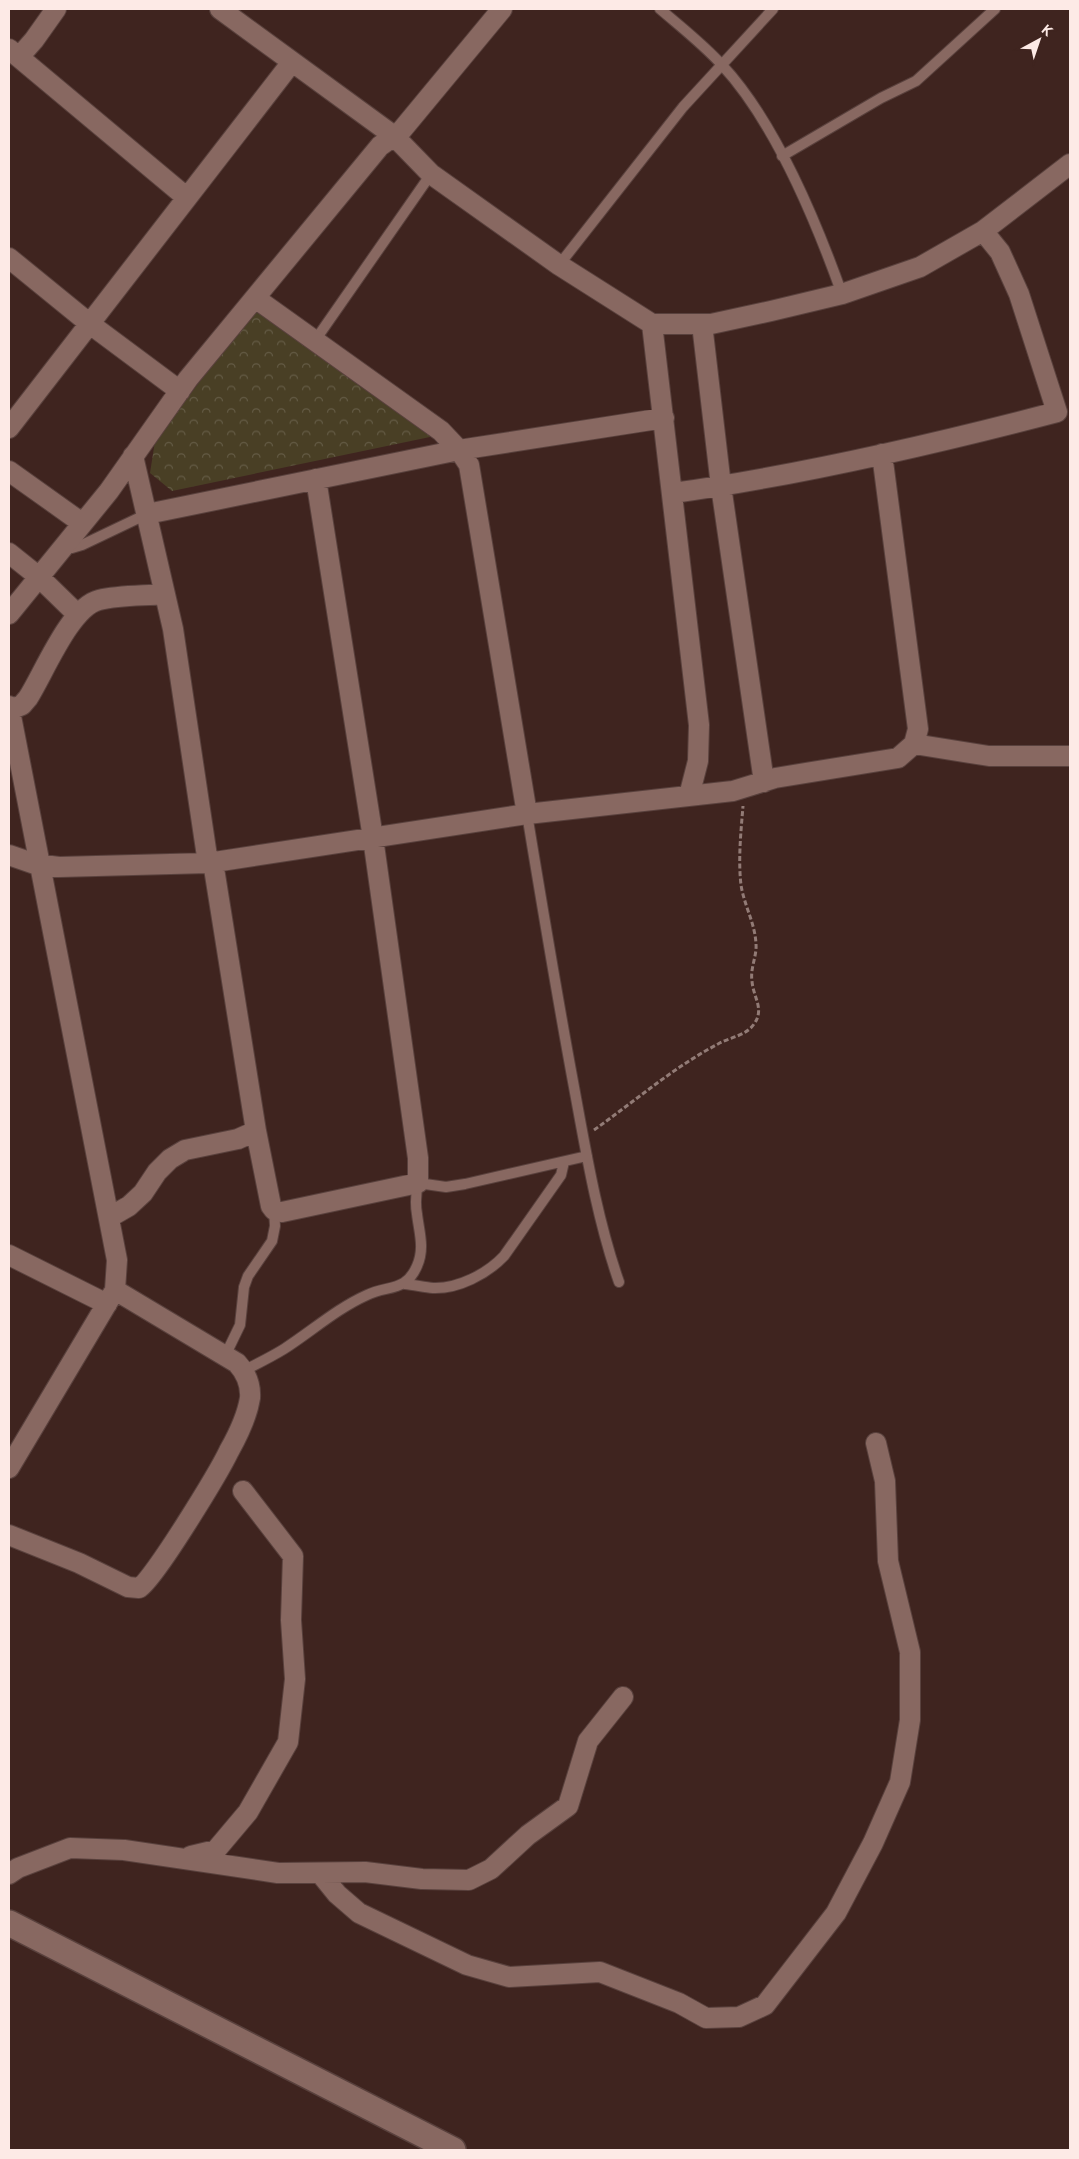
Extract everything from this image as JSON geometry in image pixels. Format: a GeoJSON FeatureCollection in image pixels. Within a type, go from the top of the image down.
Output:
{"type":"FeatureCollection","features":[{"type":"Feature","properties":{"kind":"street"},"geometry":{"type":"LineString","coordinates":[[56,9],[34,40],[14,53],[186,197]]}},
{"type":"Feature","properties":{"kind":"street"},"geometry":{"type":"LineString","coordinates":[[220,9],[394,136],[431,174],[558,265],[652,324],[711,324],[771,312],[842,294],[920,267],[983,231],[1070,164]]}},
{"type":"Feature","properties":{"kind":"street"},"geometry":{"type":"LineString","coordinates":[[11,607],[64,546],[180,391],[255,298],[380,146],[401,130],[502,9]]}},
{"type":"Feature","properties":{"kind":"street"},"geometry":{"type":"LineString","coordinates":[[9,428],[292,62]]}},
{"type":"Feature","properties":{"kind":"street"},"geometry":{"type":"LineString","coordinates":[[673,493],[721,486],[882,454],[1064,409],[1020,294],[1000,252],[983,231]]}},
{"type":"Feature","properties":{"kind":"street"},"geometry":{"type":"LineString","coordinates":[[9,258],[90,324],[180,391]]}},
{"type":"Feature","properties":{"kind":"street"},"geometry":{"type":"LineString","coordinates":[[255,298],[441,431],[459,450],[469,465],[527,814]]}},
{"type":"Feature","properties":{"kind":"street"},"geometry":{"type":"LineString","coordinates":[[652,324],[699,725],[698,761],[689,796]]}},
{"type":"Feature","properties":{"kind":"street"},"geometry":{"type":"LineString","coordinates":[[702,324],[721,486],[764,782]]}},
{"type":"Feature","properties":{"kind":"street"},"geometry":{"type":"LineString","coordinates":[[147,514],[459,450],[664,418]]}},
{"type":"Feature","properties":{"kind":"street"},"geometry":{"type":"LineString","coordinates":[[9,855],[40,864],[59,867],[210,863],[527,814],[744,788],[764,782],[898,758],[914,744],[918,729],[882,454]]}},
{"type":"Feature","properties":{"kind":"street"},"geometry":{"type":"LineString","coordinates":[[133,456],[173,629],[210,863],[256,1131],[271,1206],[274,1210],[282,1212],[418,1183],[418,1158],[373,838],[316,479]]}},
{"type":"Feature","properties":{"kind":"street"},"geometry":{"type":"LineString","coordinates":[[9,471],[82,523]]}},
{"type":"Feature","properties":{"kind":"street"},"geometry":{"type":"LineString","coordinates":[[9,553],[39,577],[78,614]]}},
{"type":"Feature","properties":{"kind":"street"},"geometry":{"type":"LineString","coordinates":[[9,1468],[111,1297],[117,1260],[9,708],[22,705],[28,698],[71,621],[78,614],[98,600],[165,594]]}},
{"type":"Feature","properties":{"kind":"street"},"geometry":{"type":"LineString","coordinates":[[914,744],[989,756],[1070,756]]}},
{"type":"Feature","properties":{"kind":"street"},"geometry":{"type":"LineString","coordinates":[[110,1217],[129,1206],[143,1193],[157,1172],[170,1159],[185,1150],[238,1139],[256,1131]]}},
{"type":"Feature","properties":{"kind":"street"},"geometry":{"type":"LineString","coordinates":[[9,1255],[111,1297],[237,1363],[248,1380],[250,1396],[238,1433],[218,1472],[161,1561],[142,1586],[133,1589],[79,1563],[9,1536]]}},
{"type":"Feature","properties":{"kind":"street"},"geometry":{"type":"LineString","coordinates":[[320,1873],[337,1894],[359,1913],[467,1965],[509,1977],[600,1972],[679,2003],[706,2018],[739,2017],[765,2005],[836,1913],[873,1843],[900,1782],[910,1720],[910,1652],[888,1561],[885,1481],[876,1442]]}},
{"type":"Feature","properties":{"kind":"street"},"geometry":{"type":"LineString","coordinates":[[182,1858],[216,1850],[248,1812],[288,1742],[295,1679],[291,1620],[293,1556],[243,1491]]}},
{"type":"Feature","properties":{"kind":"street"},"geometry":{"type":"LineString","coordinates":[[9,1874],[18,1868],[70,1848],[124,1850],[278,1873],[365,1872],[422,1879],[469,1880],[492,1869],[528,1835],[568,1806],[588,1741],[623,1697]]}},
{"type":"Feature","properties":{"kind":"street"},"geometry":{"type":"LineString","coordinates":[[9,1923],[453,2150]]}},
{"type":"Feature","properties":{"kind":"lane"},"geometry":{"type":"LineString","coordinates":[[660,9],[722,66],[754,107],[782,156],[823,240],[842,294]]}},
{"type":"Feature","properties":{"kind":"lane"},"geometry":{"type":"LineString","coordinates":[[558,265],[683,107],[773,9]]}},
{"type":"Feature","properties":{"kind":"lane"},"geometry":{"type":"LineString","coordinates":[[782,156],[881,98],[916,81],[995,9]]}},
{"type":"Feature","properties":{"kind":"lane"},"geometry":{"type":"LineString","coordinates":[[314,342],[431,174]]}},
{"type":"Feature","properties":{"kind":"lane"},"geometry":{"type":"LineString","coordinates":[[64,546],[72,548],[82,545],[147,514]]}},
{"type":"Feature","properties":{"kind":"lane"},"geometry":{"type":"LineString","coordinates":[[527,814],[552,968],[586,1156],[599,1212],[619,1282]]}},
{"type":"Feature","properties":{"kind":"lane"},"geometry":{"type":"LineString","coordinates":[[405,1284],[416,1268],[421,1252],[420,1228],[416,1212],[418,1183],[446,1187],[466,1184],[586,1156]]}},
{"type":"Feature","properties":{"kind":"lane"},"geometry":{"type":"LineString","coordinates":[[243,1371],[284,1349],[308,1330],[369,1294],[405,1284],[434,1288],[480,1276],[496,1265],[504,1256],[561,1175],[564,1162]]}},
{"type":"Feature","properties":{"kind":"lane"},"geometry":{"type":"LineString","coordinates":[[225,1356],[240,1325],[244,1287],[248,1276],[272,1241],[275,1226],[274,1210]]}},
{"type":"Feature","properties":{"kind":"path"},"geometry":{"type":"LineString","coordinates":[[583,1135],[595,1130],[693,1059],[719,1043],[746,1033],[755,1023],[759,1006],[752,981],[756,944],[741,885],[740,844],[744,788]]}},
{"type":"Feature","properties":{"kind":"green space"},"geometry":{"type":"Polygon","coordinates":[[[256,307],[435,421],[430,437],[172,491],[150,473],[155,441],[256,307]]]}}]}
